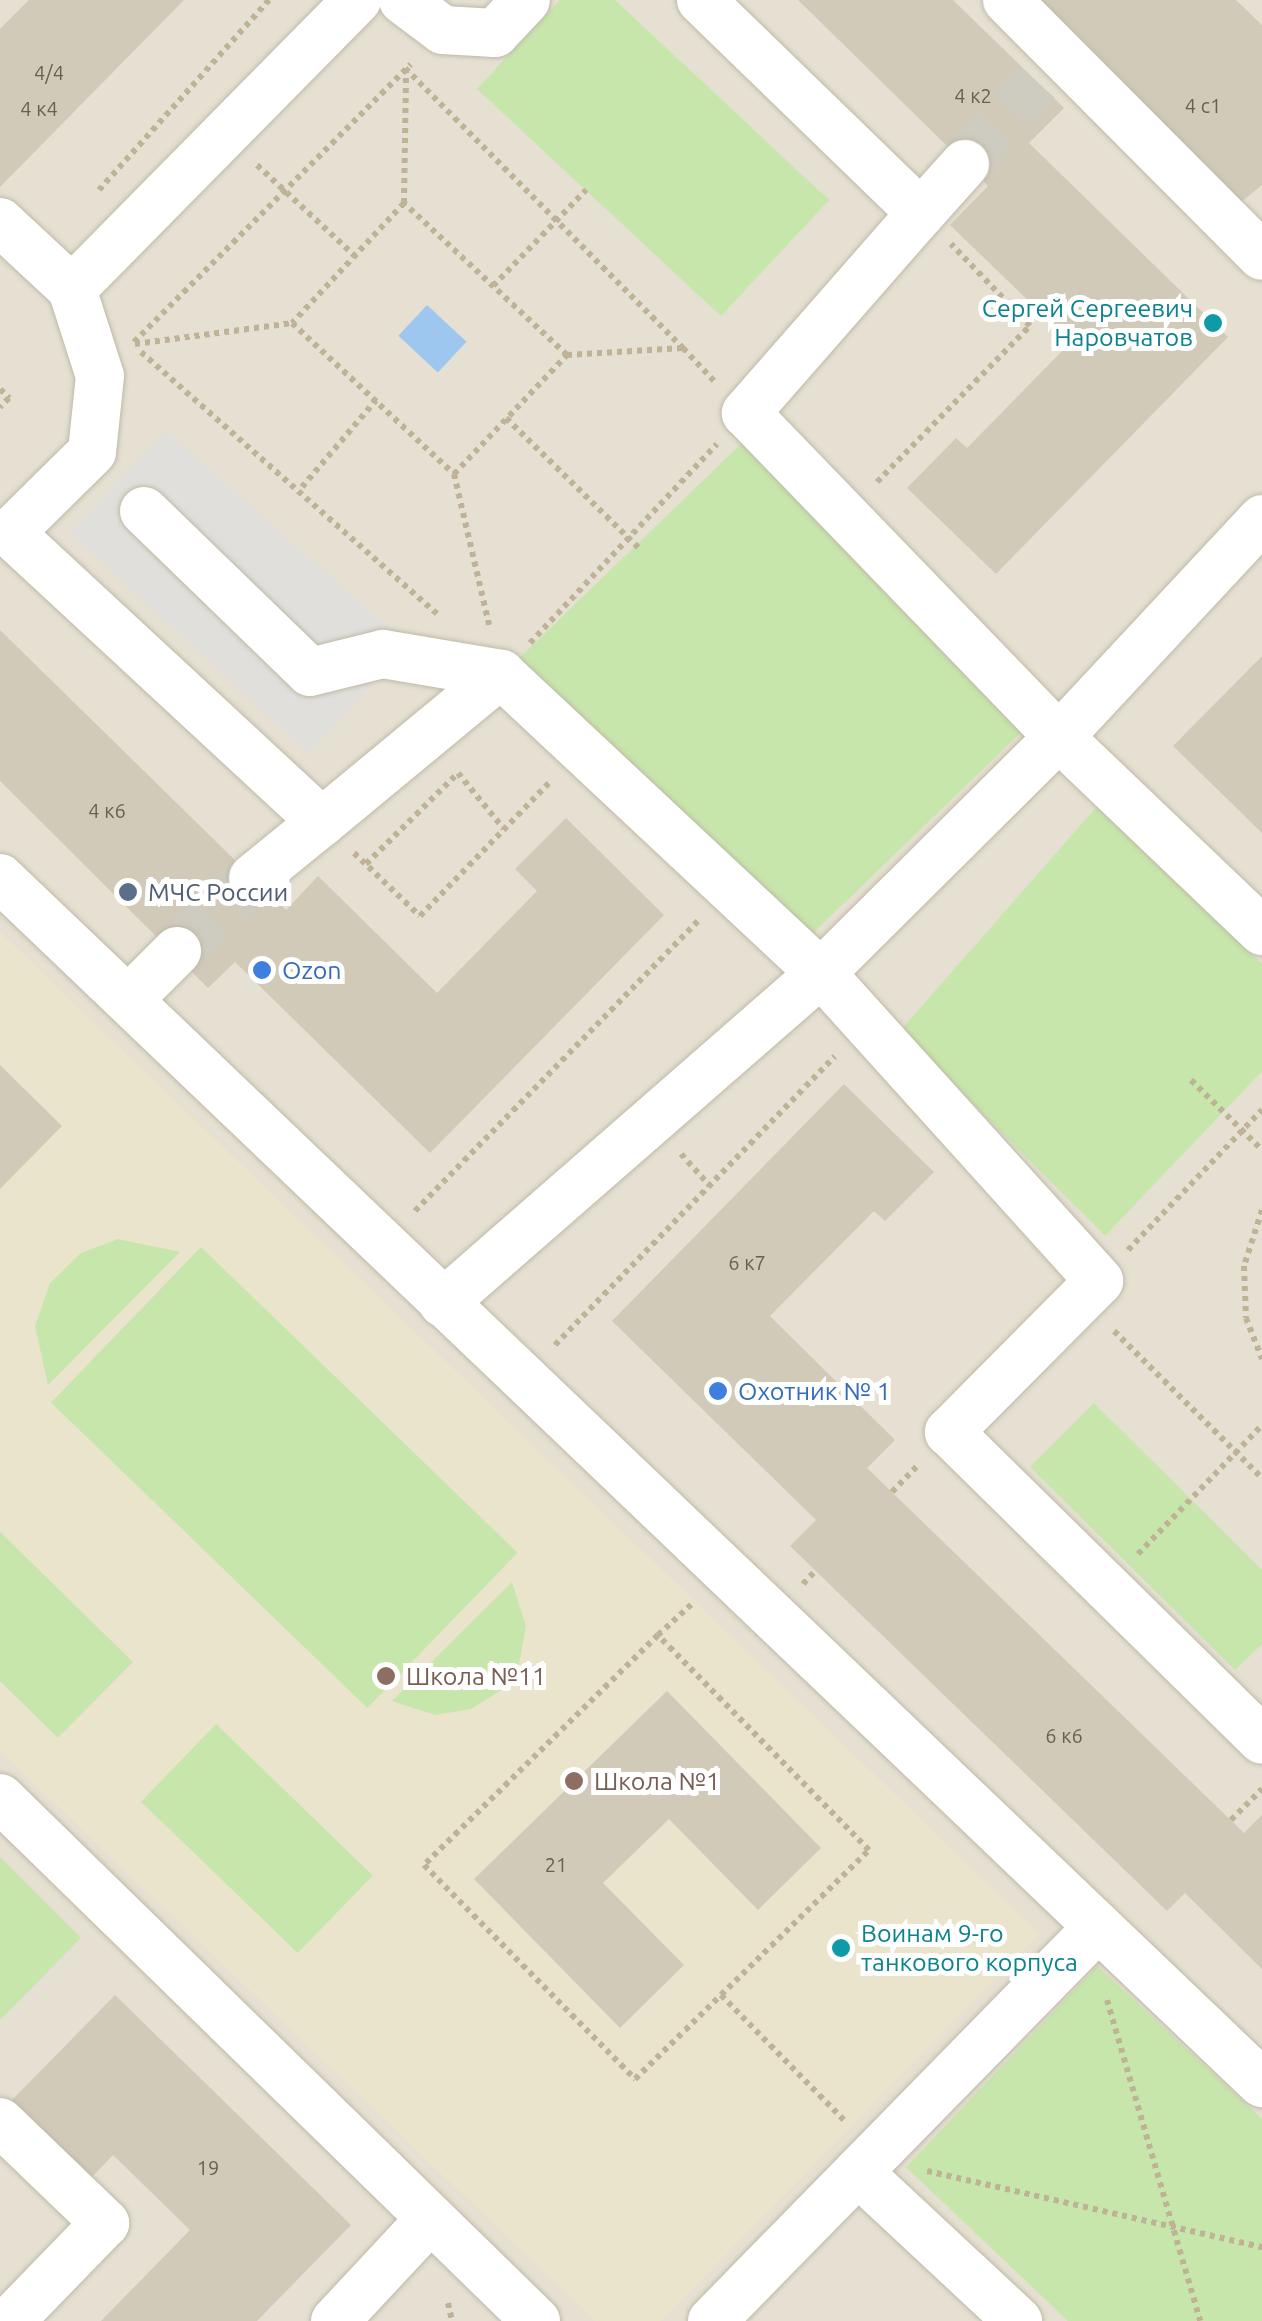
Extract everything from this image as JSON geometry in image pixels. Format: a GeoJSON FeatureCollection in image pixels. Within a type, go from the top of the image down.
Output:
{"type":"FeatureCollection","features":[{"type":"Feature","properties":{"kind":"lane"},"geometry":{"type":"LineString","coordinates":[[72,288],[357,0]]}},
{"type":"Feature","properties":{"kind":"lane"},"geometry":{"type":"LineString","coordinates":[[404,0],[443,30],[495,33],[526,0]]}},
{"type":"Feature","properties":{"kind":"lane"},"geometry":{"type":"LineString","coordinates":[[702,0],[921,213]]}},
{"type":"Feature","properties":{"kind":"lane"},"geometry":{"type":"LineString","coordinates":[[1007,0],[1050,67],[1262,256]]}},
{"type":"Feature","properties":{"kind":"lane"},"geometry":{"type":"LineString","coordinates":[[965,164],[746,413],[1059,737],[1262,930]]}},
{"type":"Feature","properties":{"kind":"lane"},"geometry":{"type":"LineString","coordinates":[[0,222],[72,288],[116,360],[92,452],[5,538],[322,822]]}},
{"type":"Feature","properties":{"kind":"lane"},"geometry":{"type":"LineString","coordinates":[[144,511],[310,672],[383,654],[501,674],[820,973],[867,1024],[1090,1290],[949,1432],[1262,1740]]}},
{"type":"Feature","properties":{"kind":"lane"},"geometry":{"type":"LineString","coordinates":[[443,1303],[820,973],[1059,737],[1262,519]]}},
{"type":"Feature","properties":{"kind":"lane"},"geometry":{"type":"LineString","coordinates":[[253,878],[501,674]]}},
{"type":"Feature","properties":{"kind":"lane"},"geometry":{"type":"LineString","coordinates":[[0,878],[1262,2083]]}},
{"type":"Feature","properties":{"kind":"lane"},"geometry":{"type":"LineString","coordinates":[[129,1000],[177,950]]}},
{"type":"Feature","properties":{"kind":"lane"},"geometry":{"type":"LineString","coordinates":[[0,1798],[536,2321]]}},
{"type":"Feature","properties":{"kind":"lane"},"geometry":{"type":"LineString","coordinates":[[712,2321],[880,2164],[1098,1928]]}},
{"type":"Feature","properties":{"kind":"lane"},"geometry":{"type":"LineString","coordinates":[[0,2122],[105,2223],[10,2321]]}},
{"type":"Feature","properties":{"kind":"lane"},"geometry":{"type":"LineString","coordinates":[[880,2164],[1018,2321]]}},
{"type":"Feature","properties":{"kind":"lane"},"geometry":{"type":"LineString","coordinates":[[335,2321],[430,2219]]}},
{"type":"Feature","properties":{"kind":"path"},"geometry":{"type":"LineString","coordinates":[[86,205],[269,0]]}},
{"type":"Feature","properties":{"kind":"path"},"geometry":{"type":"LineString","coordinates":[[116,360],[443,30]]}},
{"type":"Feature","properties":{"kind":"path"},"geometry":{"type":"LineString","coordinates":[[116,360],[292,323],[404,203],[406,69],[400,52]]}},
{"type":"Feature","properties":{"kind":"path"},"geometry":{"type":"LineString","coordinates":[[406,69],[746,413],[501,674]]}},
{"type":"Feature","properties":{"kind":"path"},"geometry":{"type":"LineString","coordinates":[[183,93],[355,256]]}},
{"type":"Feature","properties":{"kind":"path"},"geometry":{"type":"LineString","coordinates":[[493,286],[586,190]]}},
{"type":"Feature","properties":{"kind":"path"},"geometry":{"type":"LineString","coordinates":[[404,203],[567,355]]}},
{"type":"Feature","properties":{"kind":"path"},"geometry":{"type":"LineString","coordinates":[[845,516],[1030,326],[921,213]]}},
{"type":"Feature","properties":{"kind":"path"},"geometry":{"type":"LineString","coordinates":[[72,288],[116,360],[302,487],[444,621]]}},
{"type":"Feature","properties":{"kind":"path"},"geometry":{"type":"LineString","coordinates":[[292,323],[454,474],[501,674]]}},
{"type":"Feature","properties":{"kind":"path"},"geometry":{"type":"LineString","coordinates":[[454,474],[567,355],[683,348]]}},
{"type":"Feature","properties":{"kind":"path"},"geometry":{"type":"LineString","coordinates":[[0,389],[9,398],[0,407]]}},
{"type":"Feature","properties":{"kind":"path"},"geometry":{"type":"LineString","coordinates":[[302,487],[376,400]]}},
{"type":"Feature","properties":{"kind":"path"},"geometry":{"type":"LineString","coordinates":[[506,418],[640,549]]}},
{"type":"Feature","properties":{"kind":"path"},"geometry":{"type":"LineString","coordinates":[[322,822],[420,916],[582,750]]}},
{"type":"Feature","properties":{"kind":"path"},"geometry":{"type":"LineString","coordinates":[[366,864],[458,773],[504,830]]}},
{"type":"Feature","properties":{"kind":"path"},"geometry":{"type":"LineString","coordinates":[[382,1244],[730,888]]}},
{"type":"Feature","properties":{"kind":"path"},"geometry":{"type":"LineString","coordinates":[[523,1378],[867,1024]]}},
{"type":"Feature","properties":{"kind":"path"},"geometry":{"type":"LineString","coordinates":[[1191,1080],[1262,1150]]}},
{"type":"Feature","properties":{"kind":"path"},"geometry":{"type":"LineString","coordinates":[[1262,1110],[1090,1290],[1262,1478]]}},
{"type":"Feature","properties":{"kind":"path"},"geometry":{"type":"LineString","coordinates":[[1262,1210],[1244,1266],[1246,1318],[1262,1359]]}},
{"type":"Feature","properties":{"kind":"path"},"geometry":{"type":"LineString","coordinates":[[1106,1587],[1262,1425]]}},
{"type":"Feature","properties":{"kind":"path"},"geometry":{"type":"LineString","coordinates":[[658,1635],[869,1850],[635,2078],[424,1865],[658,1635],[706,1593]]}},
{"type":"Feature","properties":{"kind":"path"},"geometry":{"type":"LineString","coordinates":[[1231,1820],[1262,1789]]}},
{"type":"Feature","properties":{"kind":"path"},"geometry":{"type":"LineString","coordinates":[[1103,1984],[1200,2321]]}},
{"type":"Feature","properties":{"kind":"path"},"geometry":{"type":"LineString","coordinates":[[721,1995],[880,2164],[1262,2247]]}},
{"type":"Feature","properties":{"kind":"shaded area"},"geometry":{"type":"Polygon","coordinates":[[[0,0],[1262,0],[1262,2321],[0,2321],[0,0]]]}},
{"type":"Feature","properties":{"kind":"shaded area"},"geometry":{"type":"Polygon","coordinates":[[[166,431],[389,628],[376,682],[309,754],[70,533],[166,431]]]}},
{"type":"Feature","properties":{"kind":"shaded area","name":"Школа №11"},"geometry":{"type":"Polygon","coordinates":[[[0,932],[1040,1934],[661,2321],[595,2321],[0,1751],[0,932]]]}},
{"type":"Feature","properties":{"kind":"green space"},"geometry":{"type":"Polygon","coordinates":[[[560,0],[615,0],[829,200],[721,316],[477,89],[560,0]]]}},
{"type":"Feature","properties":{"kind":"green space"},"geometry":{"type":"Polygon","coordinates":[[[743,442],[1022,731],[791,955],[511,666],[743,442]]]}},
{"type":"Feature","properties":{"kind":"green space"},"geometry":{"type":"Polygon","coordinates":[[[1099,804],[1262,964],[1262,1071],[1105,1236],[900,1031],[1099,804]]]}},
{"type":"Feature","properties":{"kind":"green space"},"geometry":{"type":"Polygon","coordinates":[[[118,1239],[180,1252],[48,1385],[35,1326],[50,1283],[81,1253],[118,1239]]]}},
{"type":"Feature","properties":{"kind":"green space"},"geometry":{"type":"Polygon","coordinates":[[[201,1247],[518,1553],[367,1708],[51,1402],[201,1247]]]}},
{"type":"Feature","properties":{"kind":"green space"},"geometry":{"type":"Polygon","coordinates":[[[1094,1403],[1262,1570],[1262,1644],[1235,1670],[1030,1467],[1094,1403]]]}},
{"type":"Feature","properties":{"kind":"green space"},"geometry":{"type":"Polygon","coordinates":[[[0,1532],[133,1662],[58,1738],[0,1681],[0,1532]]]}},
{"type":"Feature","properties":{"kind":"green space"},"geometry":{"type":"Polygon","coordinates":[[[512,1582],[526,1626],[519,1664],[500,1691],[471,1709],[435,1715],[392,1701],[512,1582]]]}},
{"type":"Feature","properties":{"kind":"green space"},"geometry":{"type":"Polygon","coordinates":[[[216,1724],[373,1875],[298,1953],[141,1802],[216,1724]]]}},
{"type":"Feature","properties":{"kind":"green space"},"geometry":{"type":"Polygon","coordinates":[[[0,1857],[81,1938],[0,2020],[0,1857]]]}},
{"type":"Feature","properties":{"kind":"green space"},"geometry":{"type":"Polygon","coordinates":[[[1097,1966],[1262,2119],[1262,2321],[1068,2321],[906,2167],[1097,1966]]]}},
{"type":"Feature","properties":{"kind":"water"},"geometry":{"type":"Polygon","coordinates":[[[427,305],[466,342],[438,373],[398,336],[427,305]]]}},
{"type":"Feature","properties":{"kind":"building"},"geometry":{"type":"Polygon","coordinates":[[[29,0],[184,0],[0,187],[0,29],[29,0]]]}},
{"type":"Feature","properties":{"kind":"building"},"geometry":{"type":"Polygon","coordinates":[[[798,0],[953,0],[1064,108],[1029,143],[1228,337],[996,574],[907,488],[956,438],[967,448],[1071,342],[950,225],[988,186],[798,0]]]}},
{"type":"Feature","properties":{"kind":"building"},"geometry":{"type":"Polygon","coordinates":[[[1038,0],[1236,0],[1262,25],[1262,185],[1241,202],[1038,0]]]}},
{"type":"Feature","properties":{"kind":"building"},"geometry":{"type":"Polygon","coordinates":[[[0,630],[286,910],[318,876],[437,993],[537,891],[515,869],[566,818],[664,915],[430,1153],[235,962],[208,988],[0,781],[0,630]]]}},
{"type":"Feature","properties":{"kind":"building"},"geometry":{"type":"Polygon","coordinates":[[[1262,656],[1262,833],[1173,746],[1262,656]]]}},
{"type":"Feature","properties":{"kind":"building"},"geometry":{"type":"Polygon","coordinates":[[[0,1065],[62,1126],[0,1189],[0,1065]]]}},
{"type":"Feature","properties":{"kind":"building"},"geometry":{"type":"Polygon","coordinates":[[[844,1084],[934,1172],[885,1221],[874,1211],[770,1316],[895,1440],[867,1468],[1244,1833],[1262,1815],[1262,1969],[1185,1893],[1167,1911],[790,1546],[816,1520],[612,1321],[844,1084]]]}},
{"type":"Feature","properties":{"kind":"building"},"geometry":{"type":"Polygon","coordinates":[[[667,1691],[821,1848],[758,1910],[669,1819],[603,1883],[684,1965],[620,2028],[474,1879],[667,1691]]]}},
{"type":"Feature","properties":{"kind":"building"},"geometry":{"type":"Polygon","coordinates":[[[115,1995],[351,2225],[257,2321],[101,2321],[190,2230],[113,2155],[90,2179],[11,2101],[115,1995]]]}},
{"type":"Feature","properties":{"kind":"tunnel"},"geometry":{"type":"LineString","coordinates":[[965,164],[1037,82]]}},
{"type":"Feature","properties":{"kind":"tunnel"},"geometry":{"type":"LineString","coordinates":[[177,951],[253,878]]}},
{"type":"Feature","properties":{"kind":"place","name":"Сергей Сергеевич Наровчатов"},"geometry":{"type":"Point","coordinates":[1213,323]}},
{"type":"Feature","properties":{"kind":"place","name":"МЧС России"},"geometry":{"type":"Point","coordinates":[128,892]}},
{"type":"Feature","properties":{"kind":"place","name":"Ozon"},"geometry":{"type":"Point","coordinates":[262,970]}},
{"type":"Feature","properties":{"kind":"place","name":"Охотник № 1"},"geometry":{"type":"Point","coordinates":[718,1391]}},
{"type":"Feature","properties":{"kind":"place","name":"Школа №11"},"geometry":{"type":"Point","coordinates":[386,1676]}},
{"type":"Feature","properties":{"kind":"place","name":"Школа №1"},"geometry":{"type":"Point","coordinates":[574,1781]}},
{"type":"Feature","properties":{"kind":"place","name":"Воинам 9-го танкового корпуса"},"geometry":{"type":"Point","coordinates":[841,1948]}}]}
